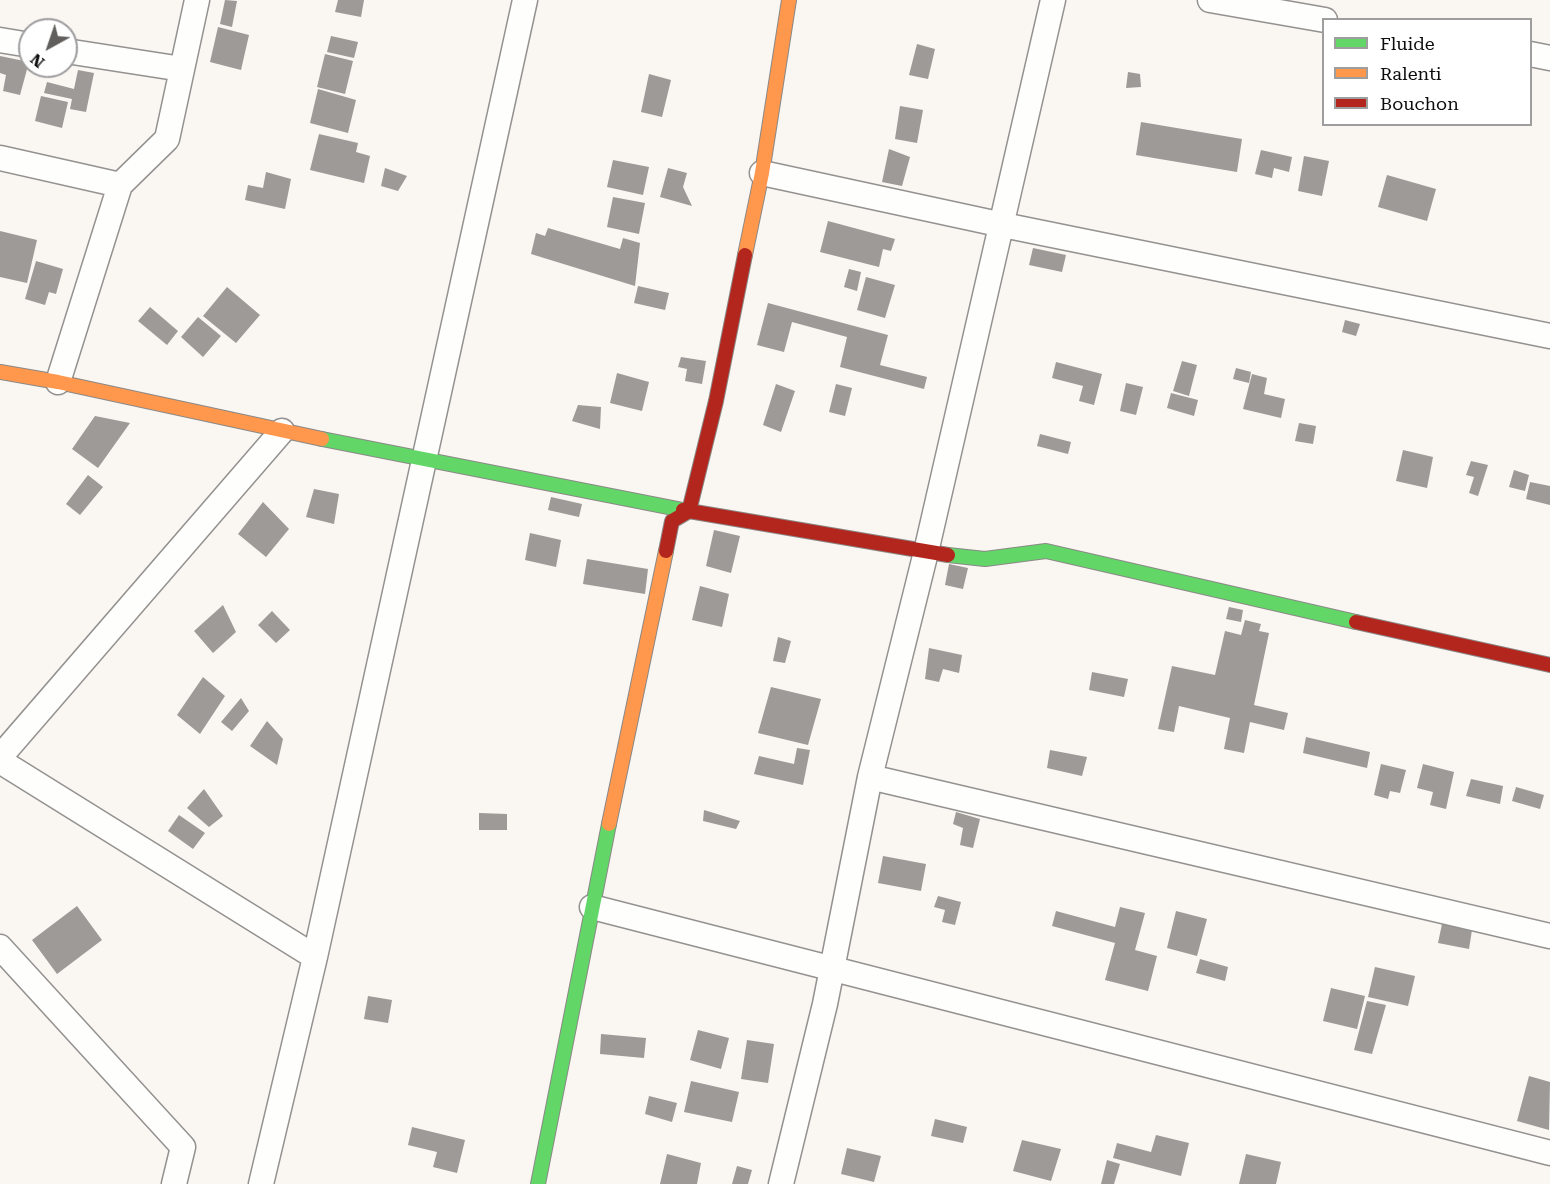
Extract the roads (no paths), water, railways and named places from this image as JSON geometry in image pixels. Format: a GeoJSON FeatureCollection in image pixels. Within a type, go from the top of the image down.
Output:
{"type":"FeatureCollection","features":[{"type":"Feature","properties":{"kind":"street"},"geometry":{"type":"LineString","coordinates":[[58,382],[120,185],[166,139],[197,0]]}},
{"type":"Feature","properties":{"kind":"street"},"geometry":{"type":"LineString","coordinates":[[261,1184],[315,957],[525,0]]}},
{"type":"Feature","properties":{"kind":"street"},"geometry":{"type":"LineString","coordinates":[[538,1184],[592,907],[672,521],[689,511],[716,401],[762,173],[789,0]]}},
{"type":"Feature","properties":{"kind":"street"},"geometry":{"type":"LineString","coordinates":[[781,1184],[825,1004],[870,777],[926,552],[1053,0]]}},
{"type":"Feature","properties":{"kind":"street"},"geometry":{"type":"LineString","coordinates":[[1210,0],[1322,19]]}},
{"type":"Feature","properties":{"kind":"street"},"geometry":{"type":"LineString","coordinates":[[0,40],[18,43]]}},
{"type":"Feature","properties":{"kind":"street"},"geometry":{"type":"LineString","coordinates":[[78,53],[182,69]]}},
{"type":"Feature","properties":{"kind":"street"},"geometry":{"type":"LineString","coordinates":[[1532,54],[1550,58]]}},
{"type":"Feature","properties":{"kind":"street"},"geometry":{"type":"LineString","coordinates":[[0,158],[120,185]]}},
{"type":"Feature","properties":{"kind":"street"},"geometry":{"type":"LineString","coordinates":[[762,173],[1003,225],[1550,336]]}},
{"type":"Feature","properties":{"kind":"street"},"geometry":{"type":"LineString","coordinates":[[0,372],[58,382],[282,431],[689,511],[926,552],[986,559],[1046,551],[1422,638],[1550,665]]}},
{"type":"Feature","properties":{"kind":"street"},"geometry":{"type":"LineString","coordinates":[[282,431],[0,759],[315,957]]}},
{"type":"Feature","properties":{"kind":"street"},"geometry":{"type":"LineString","coordinates":[[870,777],[1550,936]]}},
{"type":"Feature","properties":{"kind":"street"},"geometry":{"type":"LineString","coordinates":[[592,907],[1550,1153]]}},
{"type":"Feature","properties":{"kind":"street"},"geometry":{"type":"LineString","coordinates":[[0,947],[183,1147],[174,1184]]}}]}
